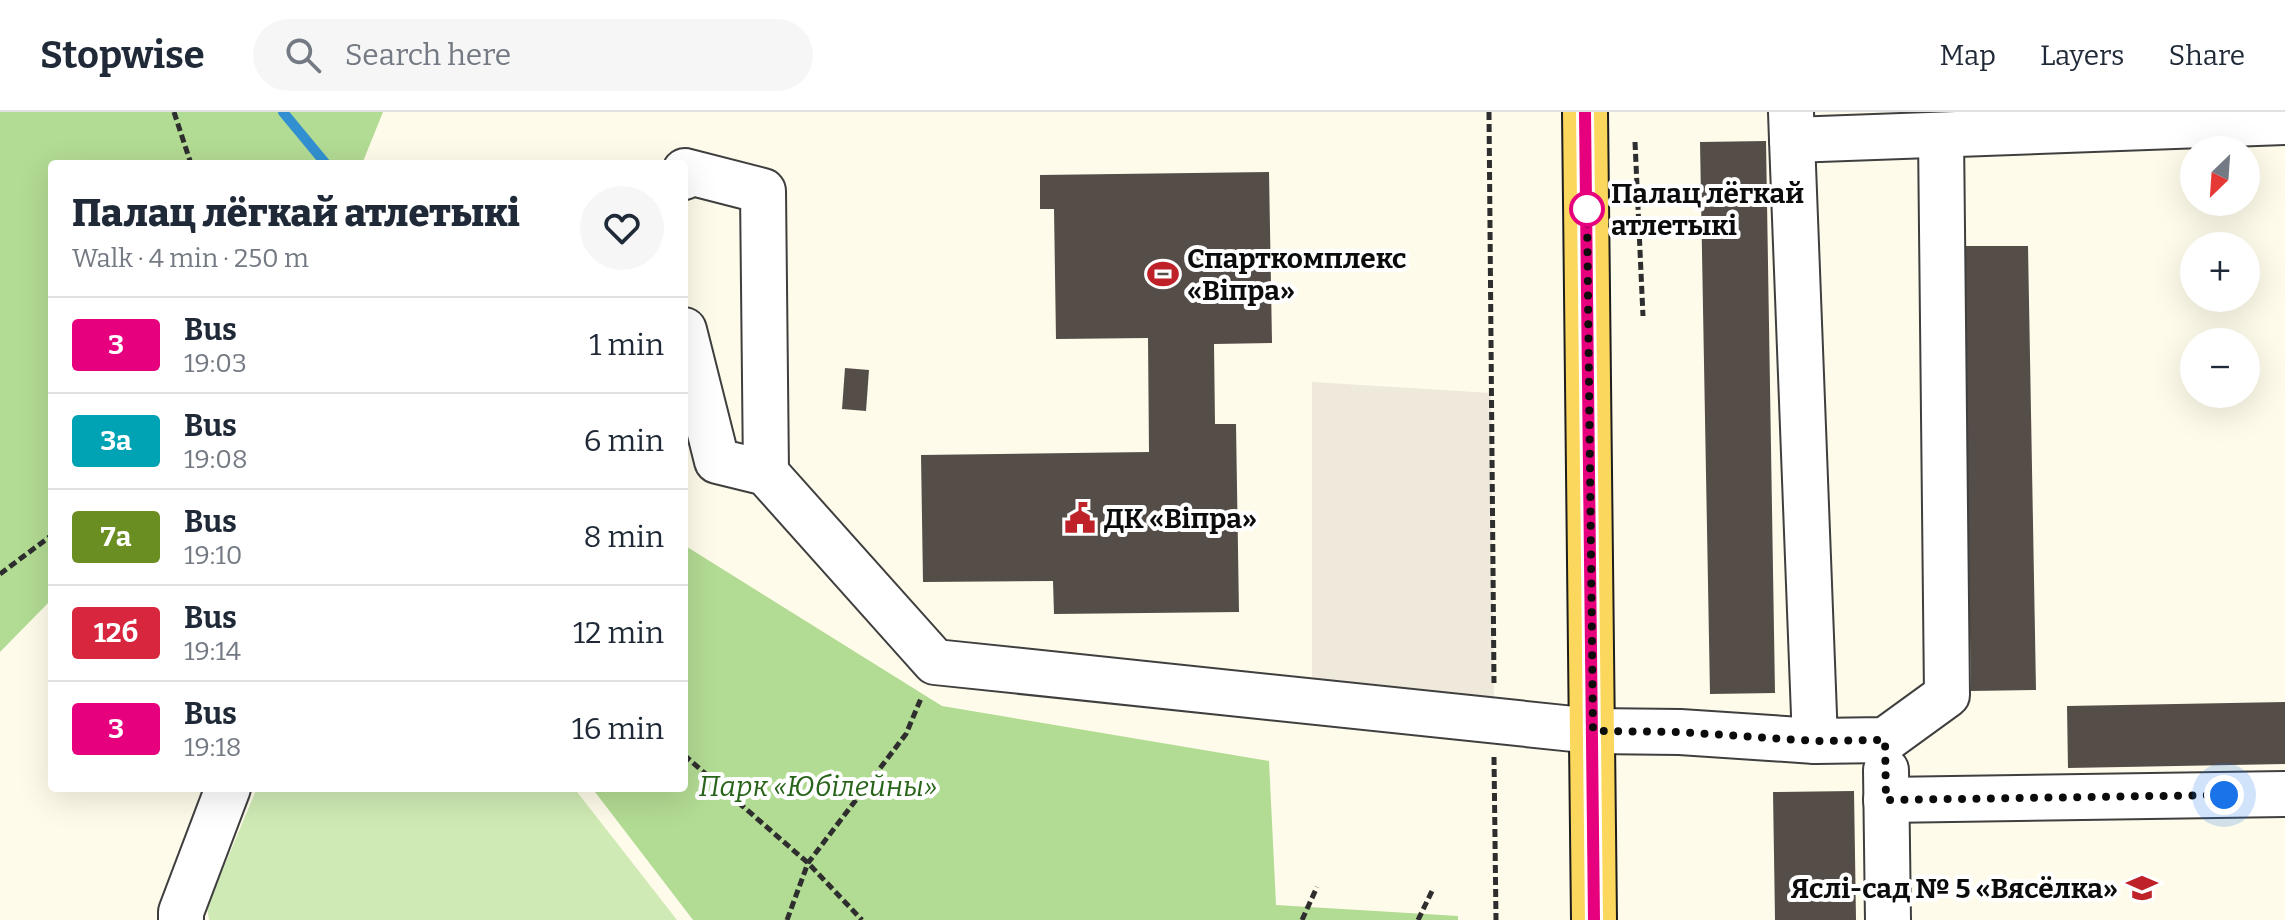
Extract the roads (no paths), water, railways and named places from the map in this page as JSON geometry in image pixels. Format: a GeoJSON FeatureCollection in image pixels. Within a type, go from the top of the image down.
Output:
{"type":"FeatureCollection","features":[{"type":"Feature","properties":{"kind":"main road"},"geometry":{"type":"LineString","coordinates":[[1585,112],[1594,920]]}},
{"type":"Feature","properties":{"kind":"lane"},"geometry":{"type":"LineString","coordinates":[[1815,741],[1792,126],[1941,135],[2285,122]]}},
{"type":"Feature","properties":{"kind":"lane"},"geometry":{"type":"LineString","coordinates":[[688,346],[717,461],[766,473],[935,662],[1593,731],[1680,732],[1815,741],[1885,740],[1947,695],[1941,135]]}},
{"type":"Feature","properties":{"kind":"lane"},"geometry":{"type":"LineString","coordinates":[[688,172],[763,191],[766,473]]}},
{"type":"Feature","properties":{"kind":"lane"},"geometry":{"type":"LineString","coordinates":[[1885,740],[1888,920]]}},
{"type":"Feature","properties":{"kind":"lane"},"geometry":{"type":"LineString","coordinates":[[181,920],[181,912],[226,792]]}},
{"type":"Feature","properties":{"kind":"lane"},"geometry":{"type":"LineString","coordinates":[[1886,800],[2285,794]]}},
{"type":"Feature","properties":{"kind":"waterway"},"geometry":{"type":"LineString","coordinates":[[283,112],[323,160]]}},
{"type":"Feature","properties":{"kind":"place","name":"Палац лёгкай атлетыкі"},"geometry":{"type":"Point","coordinates":[1587,209]}},
{"type":"Feature","properties":{"kind":"place","name":"Спарткомплекс «Віпра»"},"geometry":{"type":"Point","coordinates":[1163,274]}},
{"type":"Feature","properties":{"kind":"place","name":"ДК «Віпра»"},"geometry":{"type":"Point","coordinates":[1080,518]}},
{"type":"Feature","properties":{"kind":"place","name":"Яслі-сад № 5 «Вясёлка»"},"geometry":{"type":"Point","coordinates":[2142,888]}},
{"type":"Feature","properties":{"kind":"park label","name":"Парк «Юбілейны»"},"geometry":{"type":"Point","coordinates":[818,786]}}]}
